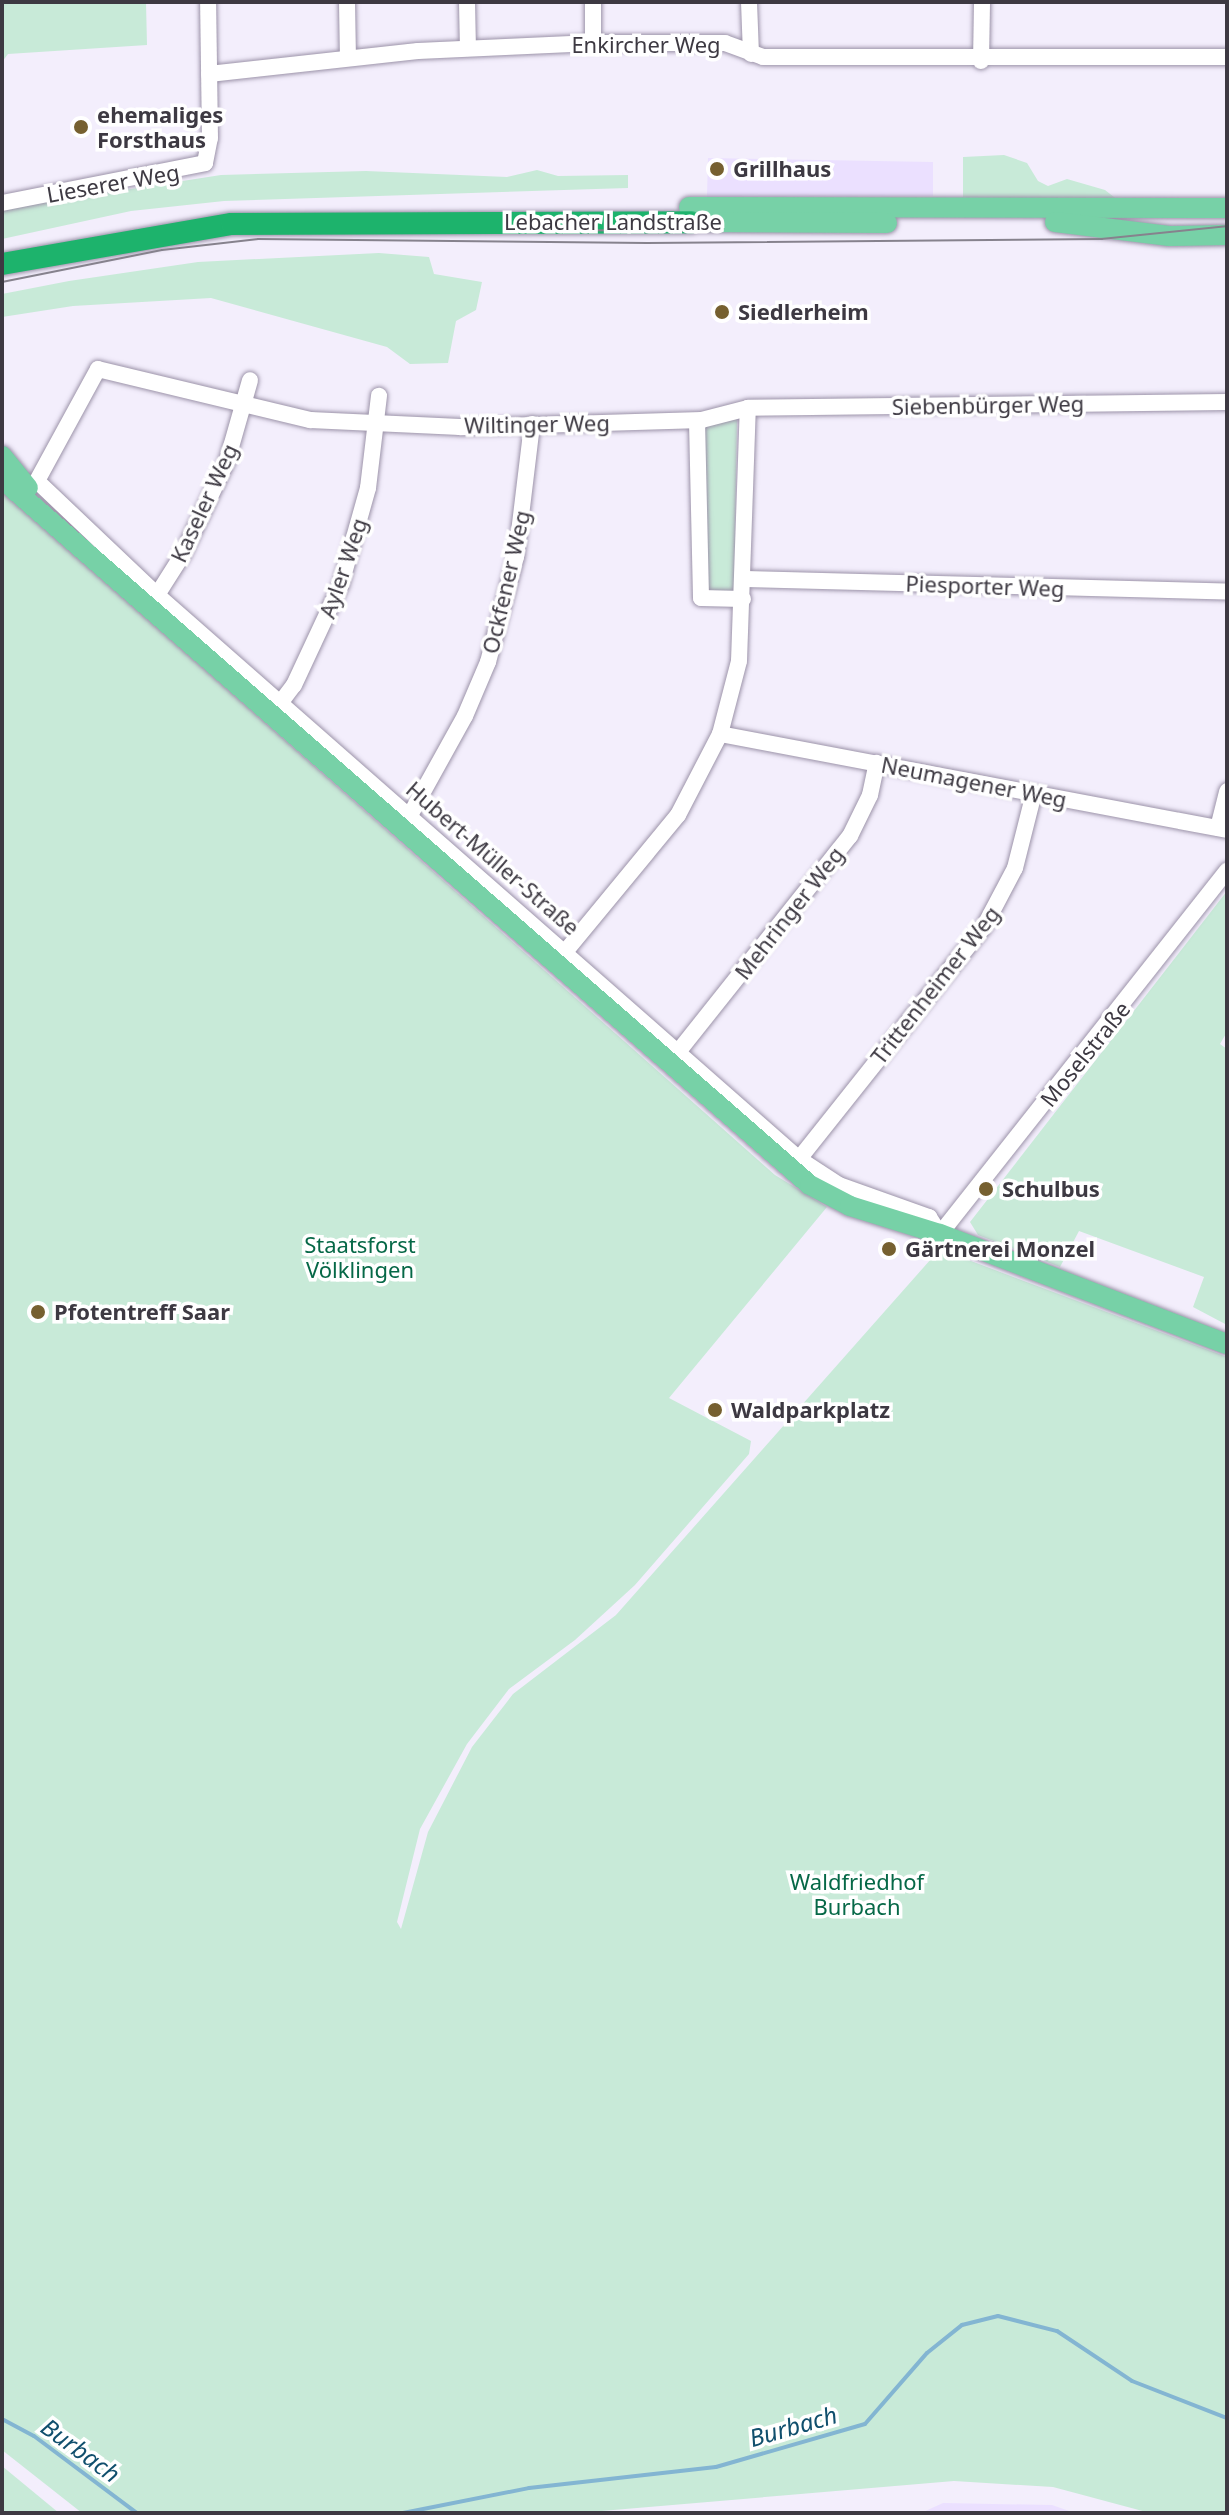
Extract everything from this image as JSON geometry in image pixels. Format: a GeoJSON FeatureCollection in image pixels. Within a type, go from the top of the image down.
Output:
{"type":"FeatureCollection","features":[{"type":"Feature","properties":{"kind":"highway","name":"Lebacher Landstraße"},"geometry":{"type":"LineString","coordinates":[[2,250],[230,210],[690,215]]}},
{"type":"Feature","properties":{"kind":"highway","name":"Lebacher Landstraße"},"geometry":{"type":"LineString","coordinates":[[2,264],[232,224],[690,215]]}},
{"type":"Feature","properties":{"kind":"main road","name":"Lebacher Landstraße"},"geometry":{"type":"LineString","coordinates":[[690,215],[1227,208]]}},
{"type":"Feature","properties":{"kind":"main road"},"geometry":{"type":"LineString","coordinates":[[1114,227],[1118,219],[1149,217],[1169,209]]}},
{"type":"Feature","properties":{"kind":"main road","name":"Lebacher Landstraße"},"geometry":{"type":"LineString","coordinates":[[690,215],[1077,222],[1169,236],[1227,235]]}},
{"type":"Feature","properties":{"kind":"main road","name":"Hubert-Müller-Straße"},"geometry":{"type":"LineString","coordinates":[[2,456],[34,486],[97,560]]}},
{"type":"Feature","properties":{"kind":"main road","name":"Hubert-Müller-Straße"},"geometry":{"type":"LineString","coordinates":[[2,479],[782,1164],[850,1206],[940,1234],[1227,1344]]}},
{"type":"Feature","properties":{"kind":"street","name":"Lieserer Weg"},"geometry":{"type":"LineString","coordinates":[[2,203],[205,163],[208,2]]}},
{"type":"Feature","properties":{"kind":"street"},"geometry":{"type":"LineString","coordinates":[[347,2],[348,58]]}},
{"type":"Feature","properties":{"kind":"street"},"geometry":{"type":"LineString","coordinates":[[467,2],[468,48]]}},
{"type":"Feature","properties":{"kind":"street"},"geometry":{"type":"LineString","coordinates":[[593,2],[593,43]]}},
{"type":"Feature","properties":{"kind":"street"},"geometry":{"type":"LineString","coordinates":[[749,2],[751,54]]}},
{"type":"Feature","properties":{"kind":"street"},"geometry":{"type":"LineString","coordinates":[[981,61],[982,2]]}},
{"type":"Feature","properties":{"kind":"street","name":"Enkircher Weg"},"geometry":{"type":"LineString","coordinates":[[209,74],[468,48],[593,43],[725,43],[751,54],[981,61],[1227,57]]}},
{"type":"Feature","properties":{"kind":"street","name":"Wiltinger Weg"},"geometry":{"type":"LineString","coordinates":[[34,486],[98,369],[244,408],[378,424],[697,421]]}},
{"type":"Feature","properties":{"kind":"street"},"geometry":{"type":"LineString","coordinates":[[244,408],[250,380]]}},
{"type":"Feature","properties":{"kind":"street"},"geometry":{"type":"LineString","coordinates":[[378,424],[379,396]]}},
{"type":"Feature","properties":{"kind":"street","name":"Siebenbürger Weg"},"geometry":{"type":"LineString","coordinates":[[697,421],[748,408],[1227,402]]}},
{"type":"Feature","properties":{"kind":"street","name":"Kaseler Weg"},"geometry":{"type":"LineString","coordinates":[[157,595],[205,510],[244,408]]}},
{"type":"Feature","properties":{"kind":"street"},"geometry":{"type":"LineString","coordinates":[[565,952],[678,815],[720,734],[739,661],[748,408]]}},
{"type":"Feature","properties":{"kind":"street"},"geometry":{"type":"LineString","coordinates":[[697,421],[701,598],[743,599]]}},
{"type":"Feature","properties":{"kind":"street","name":"Ayler Weg"},"geometry":{"type":"LineString","coordinates":[[281,702],[294,685],[341,584],[368,488],[378,424]]}},
{"type":"Feature","properties":{"kind":"street","name":"Ockfener Weg"},"geometry":{"type":"LineString","coordinates":[[409,817],[465,716],[492,649],[516,557],[532,424]]}},
{"type":"Feature","properties":{"kind":"street","name":"Hubert-Müller-Straße"},"geometry":{"type":"LineString","coordinates":[[34,486],[799,1159],[839,1185],[929,1217],[940,1234]]}},
{"type":"Feature","properties":{"kind":"street","name":"Piesporter Weg"},"geometry":{"type":"LineString","coordinates":[[744,579],[1227,592]]}},
{"type":"Feature","properties":{"kind":"street","name":"Neumagener Weg"},"geometry":{"type":"LineString","coordinates":[[720,734],[1222,829]]}},
{"type":"Feature","properties":{"kind":"street","name":"Mehringer Weg"},"geometry":{"type":"LineString","coordinates":[[678,1052],[850,836],[870,795],[877,763]]}},
{"type":"Feature","properties":{"kind":"street"},"geometry":{"type":"LineString","coordinates":[[1222,829],[1227,791]]}},
{"type":"Feature","properties":{"kind":"street","name":"Trittenheimer Weg"},"geometry":{"type":"LineString","coordinates":[[799,1159],[985,925],[1015,868],[1034,793]]}},
{"type":"Feature","properties":{"kind":"street","name":"Moselstraße"},"geometry":{"type":"LineString","coordinates":[[940,1234],[1227,871]]}},
{"type":"Feature","properties":{"kind":"shaded area"},"geometry":{"type":"Polygon","coordinates":[[[708,158],[933,162],[933,196],[707,197],[708,158]]]}},
{"type":"Feature","properties":{"kind":"shaded area"},"geometry":{"type":"Polygon","coordinates":[[[943,2503],[1052,2505],[1075,2513],[921,2513],[943,2503]]]}},
{"type":"Feature","properties":{"kind":"green space"},"geometry":{"type":"Polygon","coordinates":[[[2,2],[146,2],[147,45],[8,54],[2,62],[2,2]]]}},
{"type":"Feature","properties":{"kind":"green space"},"geometry":{"type":"Polygon","coordinates":[[[1004,155],[1027,163],[1038,181],[1048,186],[1067,179],[1105,190],[1119,201],[963,197],[963,157],[1004,155]]]}},
{"type":"Feature","properties":{"kind":"green space"},"geometry":{"type":"Polygon","coordinates":[[[537,170],[558,176],[628,175],[628,188],[224,201],[131,211],[2,239],[2,209],[221,175],[366,171],[507,177],[537,170]]]}},
{"type":"Feature","properties":{"kind":"green space"},"geometry":{"type":"Polygon","coordinates":[[[379,253],[429,257],[434,274],[482,282],[476,310],[456,321],[448,363],[410,364],[387,347],[211,298],[73,306],[2,317],[2,294],[69,281],[198,262],[379,253]]]}},
{"type":"Feature","properties":{"kind":"green space"},"geometry":{"type":"Polygon","coordinates":[[[737,418],[734,599],[701,598],[697,429],[737,418]]]}},
{"type":"Feature","properties":{"kind":"green space","name":"Staatsforst Völklingen"},"geometry":{"type":"Polygon","coordinates":[[[2,489],[775,1175],[827,1207],[669,1398],[751,1441],[749,1454],[635,1585],[575,1640],[509,1689],[467,1744],[420,1829],[397,1922],[401,1929],[428,1832],[472,1747],[513,1694],[616,1615],[931,1259],[947,1252],[1227,1357],[1227,2513],[1150,2513],[1053,2487],[954,2481],[578,2513],[82,2513],[2,2450],[2,489]]]}},
{"type":"Feature","properties":{"kind":"green space"},"geometry":{"type":"Polygon","coordinates":[[[1227,891],[1227,1032],[1220,1044],[1227,1049],[1227,1325],[1193,1307],[1204,1277],[1079,1231],[1060,1267],[978,1235],[970,1222],[1227,891]]]}},
{"type":"Feature","properties":{"kind":"green space"},"geometry":{"type":"Polygon","coordinates":[[[2,2466],[59,2513],[2,2513],[2,2466]]]}},
{"type":"Feature","properties":{"kind":"waterway","name":"Burbach"},"geometry":{"type":"LineString","coordinates":[[403,2513],[529,2488],[716,2467],[865,2424],[927,2353],[962,2325],[998,2316],[1057,2331],[1132,2381],[1227,2418]]}},
{"type":"Feature","properties":{"kind":"waterway","name":"Burbach"},"geometry":{"type":"LineString","coordinates":[[2,2419],[34,2436],[137,2513]]}},
{"type":"Feature","properties":{"kind":"tram line"},"geometry":{"type":"LineString","coordinates":[[2,282],[162,250],[258,239],[647,243],[1102,239],[1227,226]]}},
{"type":"Feature","properties":{"kind":"tram line"},"geometry":{"type":"LineString","coordinates":[[544,230],[712,231]]}},
{"type":"Feature","properties":{"kind":"place","name":"ehemaliges Forsthaus"},"geometry":{"type":"Point","coordinates":[81,127]}},
{"type":"Feature","properties":{"kind":"place","name":"Grillhaus"},"geometry":{"type":"Point","coordinates":[717,169]}},
{"type":"Feature","properties":{"kind":"place","name":"Siedlerheim"},"geometry":{"type":"Point","coordinates":[722,312]}},
{"type":"Feature","properties":{"kind":"place","name":"Schulbus"},"geometry":{"type":"Point","coordinates":[986,1189]}},
{"type":"Feature","properties":{"kind":"place","name":"Gärtnerei Monzel"},"geometry":{"type":"Point","coordinates":[889,1249]}},
{"type":"Feature","properties":{"kind":"place","name":"Pfotentreff Saar"},"geometry":{"type":"Point","coordinates":[38,1312]}},
{"type":"Feature","properties":{"kind":"place","name":"Waldparkplatz"},"geometry":{"type":"Point","coordinates":[715,1410]}},
{"type":"Feature","properties":{"kind":"park label","name":"Waldfriedhof Burbach"},"geometry":{"type":"Point","coordinates":[857,1894]}}]}
